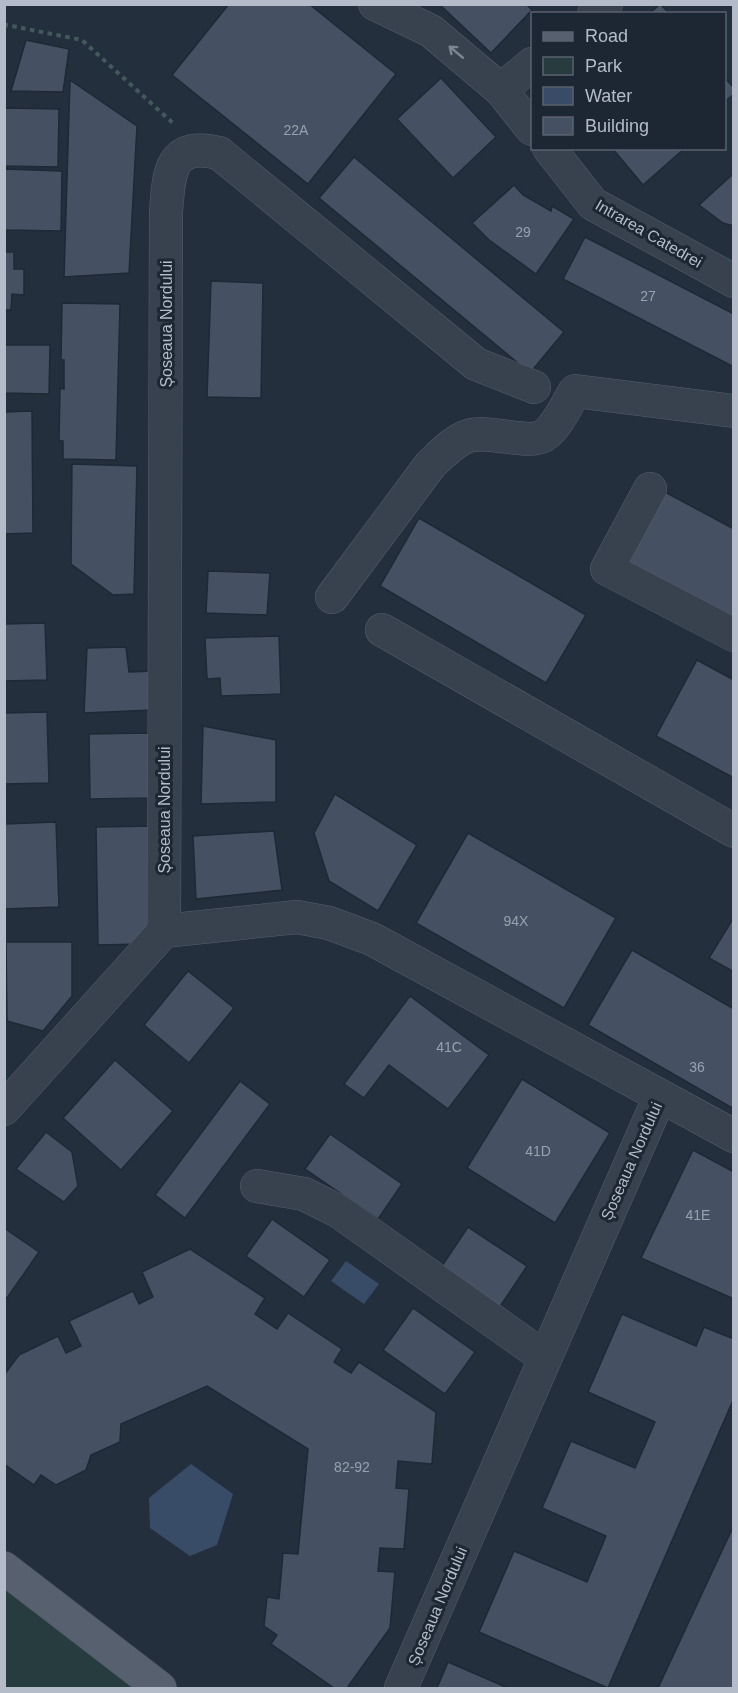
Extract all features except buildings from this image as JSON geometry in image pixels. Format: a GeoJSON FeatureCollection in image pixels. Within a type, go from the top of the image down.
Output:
{"type":"FeatureCollection","features":[{"type":"Feature","properties":{"kind":"main road"},"geometry":{"type":"LineString","coordinates":[[4,1568],[160,1689]]}},
{"type":"Feature","properties":{"kind":"street"},"geometry":{"type":"LineString","coordinates":[[375,4],[431,31],[501,90],[531,128]]}},
{"type":"Feature","properties":{"kind":"street"},"geometry":{"type":"LineString","coordinates":[[501,90],[531,65]]}},
{"type":"Feature","properties":{"kind":"street"},"geometry":{"type":"LineString","coordinates":[[200,148],[219,153],[476,364],[534,387]]}},
{"type":"Feature","properties":{"kind":"street","name":"Șoseaua Nordului"},"geometry":{"type":"LineString","coordinates":[[200,148],[182,155],[171,168],[166,212],[164,931],[297,916],[329,923],[372,939],[660,1096],[544,1357],[401,1689]]}},
{"type":"Feature","properties":{"kind":"street","name":"Intrarea Catedrei"},"geometry":{"type":"LineString","coordinates":[[551,150],[593,204],[734,281]]}},
{"type":"Feature","properties":{"kind":"street"},"geometry":{"type":"LineString","coordinates":[[332,597],[431,464],[449,447],[468,436],[490,433],[536,440],[547,434],[575,391],[722,412],[734,411]]}},
{"type":"Feature","properties":{"kind":"street"},"geometry":{"type":"LineString","coordinates":[[650,489],[607,569],[734,635]]}},
{"type":"Feature","properties":{"kind":"street"},"geometry":{"type":"LineString","coordinates":[[382,630],[734,831]]}},
{"type":"Feature","properties":{"kind":"street"},"geometry":{"type":"LineString","coordinates":[[4,1109],[164,931]]}},
{"type":"Feature","properties":{"kind":"street"},"geometry":{"type":"LineString","coordinates":[[660,1096],[734,1136]]}},
{"type":"Feature","properties":{"kind":"street"},"geometry":{"type":"LineString","coordinates":[[257,1186],[304,1194],[338,1211],[544,1357]]}},
{"type":"Feature","properties":{"kind":"path"},"geometry":{"type":"LineString","coordinates":[[4,27],[7,25],[82,40],[200,148]]}},
{"type":"Feature","properties":{"kind":"green space"},"geometry":{"type":"Polygon","coordinates":[[[4,1578],[148,1688],[5,1688],[4,1578]]]}},
{"type":"Feature","properties":{"kind":"water"},"geometry":{"type":"Polygon","coordinates":[[[346,1261],[379,1284],[364,1304],[331,1281],[346,1261]]]}},
{"type":"Feature","properties":{"kind":"water"},"geometry":{"type":"Polygon","coordinates":[[[191,1464],[233,1494],[217,1545],[190,1556],[150,1528],[149,1498],[191,1464]]]}}]}
